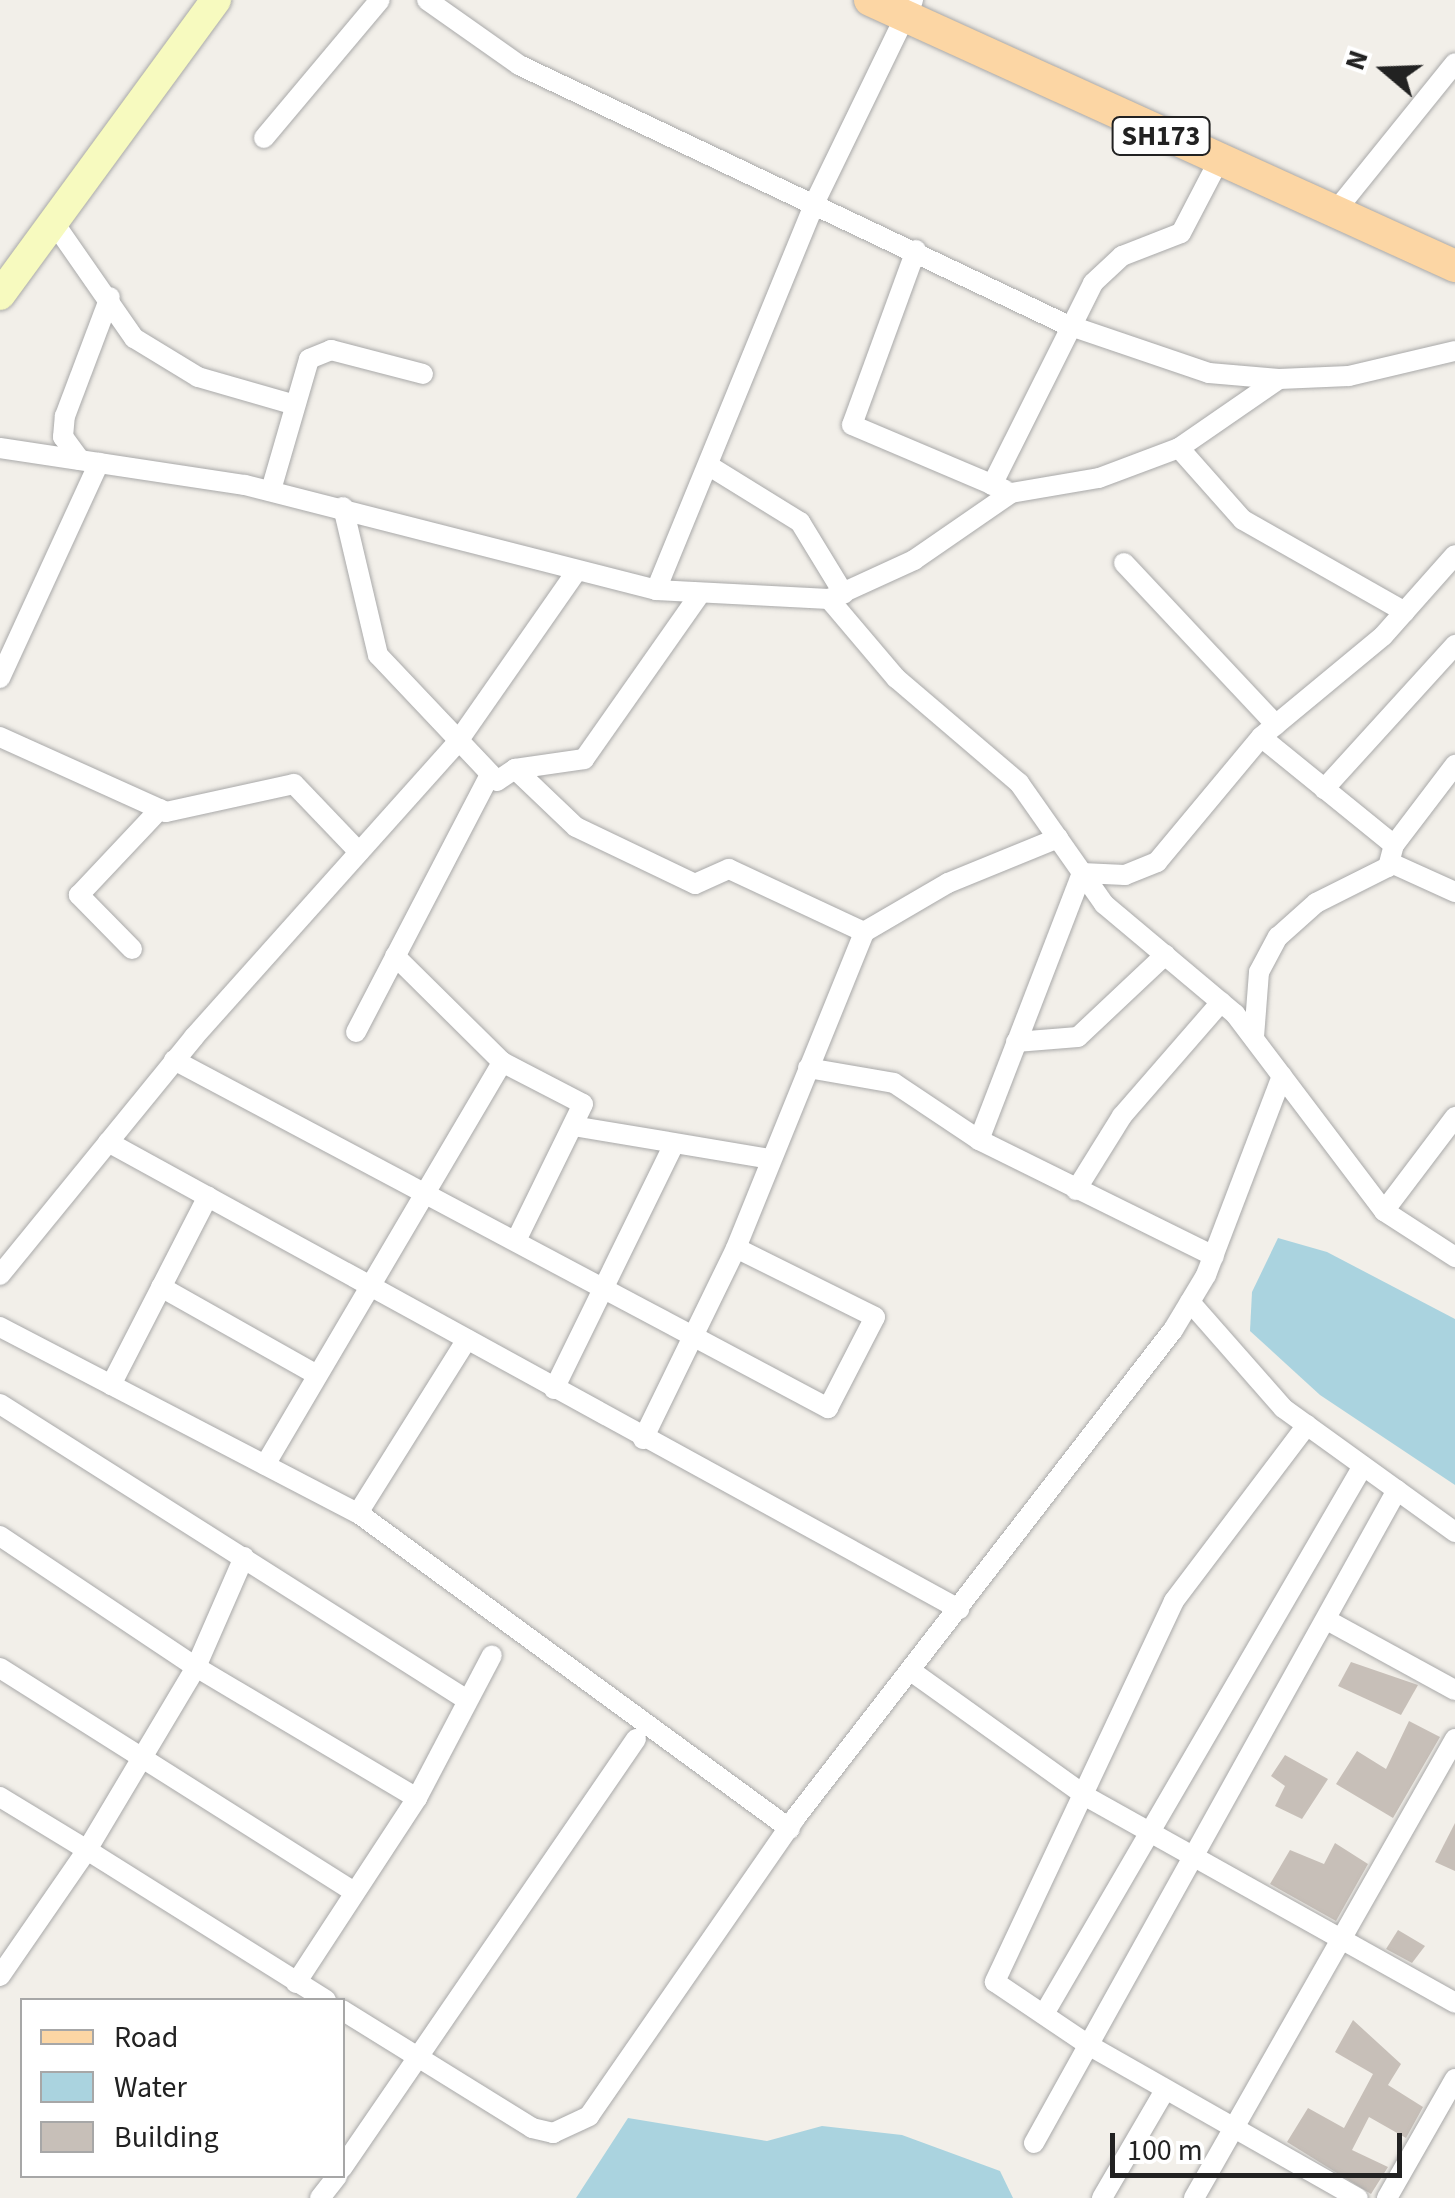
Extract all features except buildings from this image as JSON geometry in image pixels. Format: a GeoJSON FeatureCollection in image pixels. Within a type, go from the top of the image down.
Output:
{"type":"FeatureCollection","features":[{"type":"Feature","properties":{"kind":"main road","name":"SH173"},"geometry":{"type":"LineString","coordinates":[[870,0],[909,9],[1218,162],[1338,208],[1455,266]]}},
{"type":"Feature","properties":{"kind":"street"},"geometry":{"type":"LineString","coordinates":[[0,296],[216,0]]}},
{"type":"Feature","properties":{"kind":"street"},"geometry":{"type":"LineString","coordinates":[[264,138],[380,0]]}},
{"type":"Feature","properties":{"kind":"street"},"geometry":{"type":"LineString","coordinates":[[428,0],[519,65],[916,250],[1065,324],[1210,373],[1279,379],[1349,376],[1455,351]]}},
{"type":"Feature","properties":{"kind":"street"},"geometry":{"type":"LineString","coordinates":[[656,590],[711,467],[814,204],[909,9]]}},
{"type":"Feature","properties":{"kind":"street"},"geometry":{"type":"LineString","coordinates":[[1338,208],[1455,63]]}},
{"type":"Feature","properties":{"kind":"street"},"geometry":{"type":"LineString","coordinates":[[0,448],[270,490],[574,575],[656,590],[836,596],[914,560],[1002,489],[1065,324],[1110,264],[1180,233],[1218,162]]}},
{"type":"Feature","properties":{"kind":"street"},"geometry":{"type":"LineString","coordinates":[[52,220],[110,297],[134,338],[198,377],[292,404]]}},
{"type":"Feature","properties":{"kind":"street"},"geometry":{"type":"LineString","coordinates":[[916,250],[852,426],[1002,489],[1099,478],[1178,448],[1279,379]]}},
{"type":"Feature","properties":{"kind":"street"},"geometry":{"type":"LineString","coordinates":[[89,461],[64,437],[65,416],[110,297]]}},
{"type":"Feature","properties":{"kind":"street"},"geometry":{"type":"LineString","coordinates":[[270,490],[292,404],[310,358],[330,350],[423,374]]}},
{"type":"Feature","properties":{"kind":"street"},"geometry":{"type":"LineString","coordinates":[[1178,448],[1243,520],[1405,612]]}},
{"type":"Feature","properties":{"kind":"street"},"geometry":{"type":"LineString","coordinates":[[0,678],[89,461]]}},
{"type":"Feature","properties":{"kind":"street"},"geometry":{"type":"LineString","coordinates":[[711,467],[800,522],[836,596],[896,678],[1019,783],[1082,872],[1166,955],[1221,1002],[1254,1039],[1384,1211],[1455,1257]]}},
{"type":"Feature","properties":{"kind":"street"},"geometry":{"type":"LineString","coordinates":[[343,508],[378,656],[456,744],[497,781],[515,769],[584,759],[700,594]]}},
{"type":"Feature","properties":{"kind":"street"},"geometry":{"type":"LineString","coordinates":[[1082,872],[1125,875],[1157,862],[1268,731],[1405,612],[1455,555]]}},
{"type":"Feature","properties":{"kind":"street"},"geometry":{"type":"LineString","coordinates":[[1124,563],[1268,731],[1324,789],[1392,854],[1455,892]]}},
{"type":"Feature","properties":{"kind":"street"},"geometry":{"type":"LineString","coordinates":[[0,1275],[174,1060],[456,744],[574,575]]}},
{"type":"Feature","properties":{"kind":"street"},"geometry":{"type":"LineString","coordinates":[[1324,789],[1455,645]]}},
{"type":"Feature","properties":{"kind":"street"},"geometry":{"type":"LineString","coordinates":[[0,737],[160,809],[237,802],[294,784],[359,852]]}},
{"type":"Feature","properties":{"kind":"street"},"geometry":{"type":"LineString","coordinates":[[1254,1039],[1259,972],[1278,936],[1316,903],[1392,854],[1455,765]]}},
{"type":"Feature","properties":{"kind":"street"},"geometry":{"type":"LineString","coordinates":[[515,769],[576,827],[695,884],[729,868],[864,932]]}},
{"type":"Feature","properties":{"kind":"street"},"geometry":{"type":"LineString","coordinates":[[356,1032],[490,774]]}},
{"type":"Feature","properties":{"kind":"street"},"geometry":{"type":"LineString","coordinates":[[132,949],[79,895],[160,809]]}},
{"type":"Feature","properties":{"kind":"street"},"geometry":{"type":"LineString","coordinates":[[642,1439],[736,1248],[864,932],[948,883],[1058,838]]}},
{"type":"Feature","properties":{"kind":"street"},"geometry":{"type":"LineString","coordinates":[[979,1140],[1082,872]]}},
{"type":"Feature","properties":{"kind":"street"},"geometry":{"type":"LineString","coordinates":[[1016,1042],[1078,1037],[1166,955]]}},
{"type":"Feature","properties":{"kind":"street"},"geometry":{"type":"LineString","coordinates":[[395,956],[502,1062],[583,1104],[518,1239]]}},
{"type":"Feature","properties":{"kind":"street"},"geometry":{"type":"LineString","coordinates":[[1076,1190],[1122,1116],[1221,1002]]}},
{"type":"Feature","properties":{"kind":"street"},"geometry":{"type":"LineString","coordinates":[[174,1060],[423,1195],[518,1239],[691,1340],[828,1408],[875,1318],[736,1248]]}},
{"type":"Feature","properties":{"kind":"street"},"geometry":{"type":"LineString","coordinates":[[266,1465],[502,1062]]}},
{"type":"Feature","properties":{"kind":"street"},"geometry":{"type":"LineString","coordinates":[[808,1068],[894,1083],[979,1140],[1214,1256]]}},
{"type":"Feature","properties":{"kind":"street"},"geometry":{"type":"LineString","coordinates":[[345,2012],[532,2128],[552,2133],[589,2116],[790,1828],[1190,1302],[1214,1256],[1282,1076]]}},
{"type":"Feature","properties":{"kind":"street"},"geometry":{"type":"LineString","coordinates":[[1384,1211],[1455,1117]]}},
{"type":"Feature","properties":{"kind":"street"},"geometry":{"type":"LineString","coordinates":[[573,1126],[673,1146],[770,1159]]}},
{"type":"Feature","properties":{"kind":"street"},"geometry":{"type":"LineString","coordinates":[[108,1142],[370,1283],[642,1439],[959,1608]]}},
{"type":"Feature","properties":{"kind":"street"},"geometry":{"type":"LineString","coordinates":[[554,1389],[673,1146]]}},
{"type":"Feature","properties":{"kind":"street"},"geometry":{"type":"LineString","coordinates":[[111,1384],[208,1196]]}},
{"type":"Feature","properties":{"kind":"street"},"geometry":{"type":"LineString","coordinates":[[161,1287],[317,1375]]}},
{"type":"Feature","properties":{"kind":"street"},"geometry":{"type":"LineString","coordinates":[[1190,1302],[1307,1425],[1455,1532]]}},
{"type":"Feature","properties":{"kind":"street"},"geometry":{"type":"LineString","coordinates":[[0,1327],[358,1513],[790,1828]]}},
{"type":"Feature","properties":{"kind":"street"},"geometry":{"type":"LineString","coordinates":[[358,1513],[468,1339]]}},
{"type":"Feature","properties":{"kind":"street"},"geometry":{"type":"LineString","coordinates":[[0,1404],[467,1700]]}},
{"type":"Feature","properties":{"kind":"street"},"geometry":{"type":"LineString","coordinates":[[1307,1425],[1174,1601],[1086,1798],[995,1982],[1090,2046],[1358,2198]]}},
{"type":"Feature","properties":{"kind":"street"},"geometry":{"type":"LineString","coordinates":[[1044,2014],[1363,1466]]}},
{"type":"Feature","properties":{"kind":"street"},"geometry":{"type":"LineString","coordinates":[[1034,2143],[1198,1860],[1397,1490]]}},
{"type":"Feature","properties":{"kind":"street"},"geometry":{"type":"LineString","coordinates":[[0,1536],[196,1667],[417,1798]]}},
{"type":"Feature","properties":{"kind":"street"},"geometry":{"type":"LineString","coordinates":[[0,1976],[87,1850],[133,1759],[196,1667],[244,1558]]}},
{"type":"Feature","properties":{"kind":"street"},"geometry":{"type":"LineString","coordinates":[[1327,1620],[1455,1690]]}},
{"type":"Feature","properties":{"kind":"street"},"geometry":{"type":"LineString","coordinates":[[296,1983],[417,1798],[492,1654]]}},
{"type":"Feature","properties":{"kind":"street"},"geometry":{"type":"LineString","coordinates":[[0,1668],[133,1759],[354,1892]]}},
{"type":"Feature","properties":{"kind":"street"},"geometry":{"type":"LineString","coordinates":[[911,1671],[1086,1798],[1455,2003]]}},
{"type":"Feature","properties":{"kind":"street"},"geometry":{"type":"LineString","coordinates":[[345,2164],[424,2058],[636,1739]]}},
{"type":"Feature","properties":{"kind":"street"},"geometry":{"type":"LineString","coordinates":[[1194,2198],[1455,1739]]}},
{"type":"Feature","properties":{"kind":"street"},"geometry":{"type":"LineString","coordinates":[[0,1797],[322,1998]]}},
{"type":"Feature","properties":{"kind":"street"},"geometry":{"type":"LineString","coordinates":[[1387,2198],[1455,2079]]}},
{"type":"Feature","properties":{"kind":"street"},"geometry":{"type":"LineString","coordinates":[[1102,2198],[1166,2090]]}},
{"type":"Feature","properties":{"kind":"street"},"geometry":{"type":"LineString","coordinates":[[320,2198],[335,2178]]}},
{"type":"Feature","properties":{"kind":"water"},"geometry":{"type":"Polygon","coordinates":[[[1278,1238],[1327,1252],[1455,1319],[1455,1485],[1320,1395],[1250,1331],[1252,1292],[1278,1238]]]}},
{"type":"Feature","properties":{"kind":"water"},"geometry":{"type":"Polygon","coordinates":[[[628,2118],[767,2141],[822,2126],[902,2135],[1000,2171],[1013,2198],[576,2198],[628,2118]]]}}]}
